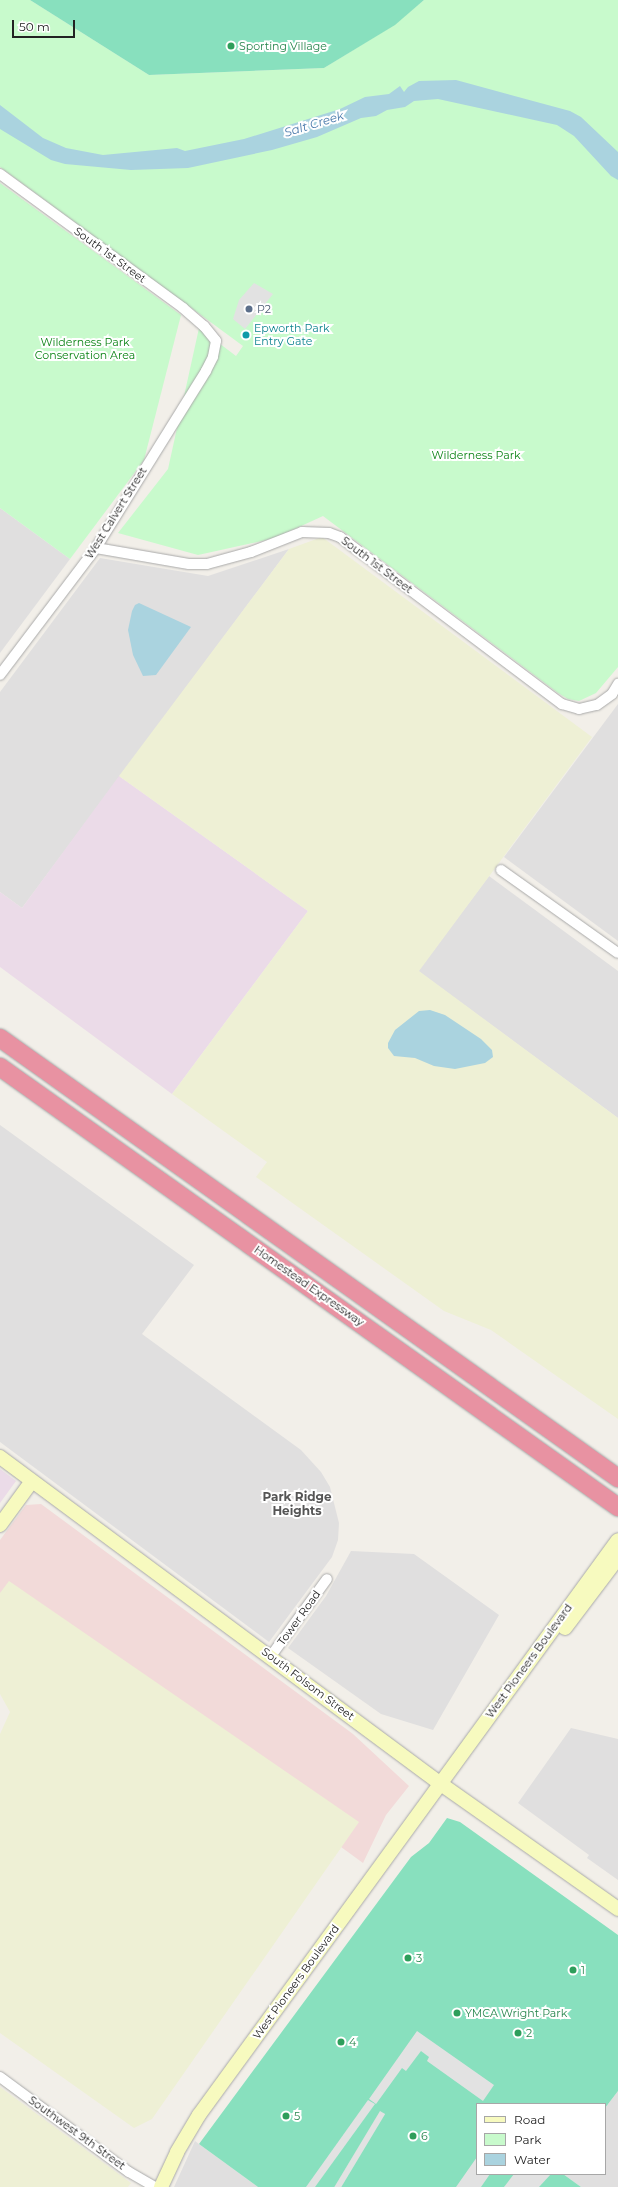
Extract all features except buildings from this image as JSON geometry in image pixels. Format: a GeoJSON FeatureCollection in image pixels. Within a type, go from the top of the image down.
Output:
{"type":"FeatureCollection","features":[{"type":"Feature","properties":{"kind":"highway","name":"Homestead Expressway"},"geometry":{"type":"LineString","coordinates":[[0,1038],[618,1478]]}},
{"type":"Feature","properties":{"kind":"highway","name":"Homestead Expressway"},"geometry":{"type":"LineString","coordinates":[[0,1067],[618,1507]]}},
{"type":"Feature","properties":{"kind":"main road","name":"South Folsom Street"},"geometry":{"type":"LineString","coordinates":[[0,1457],[271,1656],[441,1784],[618,1909]]}},
{"type":"Feature","properties":{"kind":"main road"},"geometry":{"type":"LineString","coordinates":[[0,1525],[32,1481]]}},
{"type":"Feature","properties":{"kind":"main road","name":"West Pioneers Boulevard"},"geometry":{"type":"LineString","coordinates":[[161,2187],[177,2152],[199,2115],[618,1540]]}},
{"type":"Feature","properties":{"kind":"main road","name":"West Pioneers Boulevard"},"geometry":{"type":"LineString","coordinates":[[441,1784],[618,1558]]}},
{"type":"Feature","properties":{"kind":"street","name":"South 1st Street"},"geometry":{"type":"LineString","coordinates":[[0,174],[183,308],[204,326],[216,341]]}},
{"type":"Feature","properties":{"kind":"street","name":"West Calvert Street"},"geometry":{"type":"LineString","coordinates":[[0,675],[96,548],[206,371],[213,357],[216,341]]}},
{"type":"Feature","properties":{"kind":"street","name":"South 1st Street"},"geometry":{"type":"LineString","coordinates":[[96,548],[189,564],[207,564],[251,552],[302,532],[329,533],[340,537],[562,704],[579,709],[597,705],[612,694],[618,684]]}},
{"type":"Feature","properties":{"kind":"street"},"geometry":{"type":"LineString","coordinates":[[501,870],[618,953]]}},
{"type":"Feature","properties":{"kind":"street","name":"Tower Road"},"geometry":{"type":"LineString","coordinates":[[271,1656],[327,1579]]}},
{"type":"Feature","properties":{"kind":"street","name":"Southwest 9th Street"},"geometry":{"type":"LineString","coordinates":[[0,2077],[129,2172],[155,2187]]}},
{"type":"Feature","properties":{"kind":"shaded area","name":"P2"},"geometry":{"type":"Polygon","coordinates":[[[254,283],[273,294],[245,329],[233,319],[239,300],[254,283]]]}},
{"type":"Feature","properties":{"kind":"shaded area"},"geometry":{"type":"Polygon","coordinates":[[[0,508],[70,559],[0,653],[0,508]]]}},
{"type":"Feature","properties":{"kind":"shaded area"},"geometry":{"type":"Polygon","coordinates":[[[289,549],[22,908],[0,892],[0,692],[100,558],[208,576],[289,549]]]}},
{"type":"Feature","properties":{"kind":"shaded area"},"geometry":{"type":"Polygon","coordinates":[[[618,704],[618,941],[504,857],[618,704]]]}},
{"type":"Feature","properties":{"kind":"shaded area"},"geometry":{"type":"Polygon","coordinates":[[[119,776],[308,911],[172,1094],[0,967],[0,892],[22,908],[119,776]]]}},
{"type":"Feature","properties":{"kind":"shaded area"},"geometry":{"type":"Polygon","coordinates":[[[489,876],[618,971],[618,1118],[418,971],[489,876]]]}},
{"type":"Feature","properties":{"kind":"shaded area"},"geometry":{"type":"Polygon","coordinates":[[[0,1125],[194,1265],[142,1334],[301,1450],[321,1472],[330,1487],[339,1523],[338,1540],[332,1557],[269,1642],[0,1442],[0,1125]]]}},
{"type":"Feature","properties":{"kind":"shaded area"},"geometry":{"type":"Polygon","coordinates":[[[0,1469],[16,1481],[0,1503],[0,1469]]]}},
{"type":"Feature","properties":{"kind":"shaded area"},"geometry":{"type":"Polygon","coordinates":[[[41,1504],[353,1734],[409,1786],[386,1815],[363,1863],[0,1598],[0,1540],[26,1505],[41,1504]]]}},
{"type":"Feature","properties":{"kind":"shaded area"},"geometry":{"type":"Polygon","coordinates":[[[351,1551],[414,1554],[499,1615],[433,1730],[381,1714],[288,1648],[326,1596],[351,1551]]]}},
{"type":"Feature","properties":{"kind":"shaded area"},"geometry":{"type":"Polygon","coordinates":[[[571,1728],[618,1739],[618,1880],[587,1858],[589,1855],[518,1803],[571,1728]]]}},
{"type":"Feature","properties":{"kind":"shaded area"},"geometry":{"type":"Polygon","coordinates":[[[417,2031],[494,2085],[483,2101],[427,2061],[429,2057],[421,2051],[406,2071],[402,2068],[376,2104],[369,2099],[417,2031]]]}},
{"type":"Feature","properties":{"kind":"shaded area"},"geometry":{"type":"Polygon","coordinates":[[[618,2091],[618,2187],[581,2187],[564,2175],[606,2175],[606,2107],[618,2091]]]}},
{"type":"Feature","properties":{"kind":"shaded area"},"geometry":{"type":"Polygon","coordinates":[[[368,2100],[375,2104],[315,2187],[306,2187],[368,2100]]]}},
{"type":"Feature","properties":{"kind":"shaded area"},"geometry":{"type":"Polygon","coordinates":[[[380,2111],[385,2114],[341,2187],[334,2187],[380,2111]]]}},
{"type":"Feature","properties":{"kind":"shaded area"},"geometry":{"type":"Polygon","coordinates":[[[195,2141],[199,2144],[258,2187],[174,2187],[195,2141]]]}},
{"type":"Feature","properties":{"kind":"shaded area"},"geometry":{"type":"Polygon","coordinates":[[[476,2158],[476,2175],[489,2175],[481,2187],[456,2187],[476,2158]]]}},
{"type":"Feature","properties":{"kind":"shaded area"},"geometry":{"type":"Polygon","coordinates":[[[513,2175],[550,2175],[539,2187],[504,2187],[513,2175]]]}},
{"type":"Feature","properties":{"kind":"green space","name":"Wilderness Park"},"geometry":{"type":"Polygon","coordinates":[[[0,0],[30,0],[149,75],[324,68],[394,25],[424,0],[618,0],[618,667],[596,693],[579,701],[568,699],[558,693],[323,516],[275,538],[198,555],[118,533],[168,469],[199,328],[236,356],[243,346],[0,167],[0,0]]]}},
{"type":"Feature","properties":{"kind":"green space","name":"Sporting Village"},"geometry":{"type":"Polygon","coordinates":[[[30,0],[424,0],[395,25],[324,68],[149,75],[30,0]]]}},
{"type":"Feature","properties":{"kind":"green space","name":"Wilderness Park Conservation Area"},"geometry":{"type":"Polygon","coordinates":[[[0,183],[181,315],[144,460],[70,559],[0,508],[0,183]]]}},
{"type":"Feature","properties":{"kind":"green space"},"geometry":{"type":"Polygon","coordinates":[[[322,537],[592,737],[419,971],[618,1118],[618,1419],[491,1330],[444,1311],[256,1177],[267,1162],[172,1094],[308,911],[119,776],[289,549],[322,537]]]}},
{"type":"Feature","properties":{"kind":"green space"},"geometry":{"type":"Polygon","coordinates":[[[9,1581],[359,1822],[152,2119],[134,2128],[0,2033],[0,1734],[10,1712],[0,1694],[0,1593],[9,1581]]]}},
{"type":"Feature","properties":{"kind":"green space","name":"YMCA Wright Park"},"geometry":{"type":"Polygon","coordinates":[[[447,1818],[460,1822],[618,1935],[618,2091],[606,2107],[606,2103],[476,2103],[476,2175],[564,2175],[581,2187],[258,2187],[199,2144],[411,1857],[429,1843],[447,1818]]]}},
{"type":"Feature","properties":{"kind":"green space"},"geometry":{"type":"Polygon","coordinates":[[[0,2087],[131,2183],[128,2187],[0,2187],[0,2087]]]}},
{"type":"Feature","properties":{"kind":"water","name":"Salt Creek"},"geometry":{"type":"Polygon","coordinates":[[[456,80],[570,111],[581,117],[618,152],[618,180],[611,176],[574,136],[557,125],[438,99],[414,101],[405,107],[387,110],[376,116],[361,118],[317,137],[272,150],[188,168],[131,170],[65,164],[51,160],[0,129],[0,105],[43,138],[66,148],[103,155],[177,148],[185,151],[244,139],[340,109],[365,97],[389,94],[400,86],[404,92],[408,87],[419,81],[456,80]]]}},
{"type":"Feature","properties":{"kind":"water"},"geometry":{"type":"Polygon","coordinates":[[[139,603],[191,627],[156,675],[143,676],[133,655],[128,630],[132,611],[135,605],[139,603]]]}},
{"type":"Feature","properties":{"kind":"water"},"geometry":{"type":"Polygon","coordinates":[[[430,1010],[445,1015],[481,1039],[492,1050],[493,1057],[485,1063],[455,1069],[434,1066],[415,1058],[394,1056],[388,1048],[388,1043],[395,1030],[419,1011],[430,1010]]]}},
{"type":"Feature","properties":{"kind":"place","name":"Sporting Village"},"geometry":{"type":"Point","coordinates":[231,46]}},
{"type":"Feature","properties":{"kind":"place","name":"P2"},"geometry":{"type":"Point","coordinates":[249,309]}},
{"type":"Feature","properties":{"kind":"place","name":"Epworth Park Entry Gate"},"geometry":{"type":"Point","coordinates":[246,335]}},
{"type":"Feature","properties":{"kind":"place","name":"3"},"geometry":{"type":"Point","coordinates":[408,1958]}},
{"type":"Feature","properties":{"kind":"place","name":"1"},"geometry":{"type":"Point","coordinates":[573,1970]}},
{"type":"Feature","properties":{"kind":"place","name":"YMCA Wright Park"},"geometry":{"type":"Point","coordinates":[457,2013]}},
{"type":"Feature","properties":{"kind":"place","name":"2"},"geometry":{"type":"Point","coordinates":[518,2033]}},
{"type":"Feature","properties":{"kind":"place","name":"4"},"geometry":{"type":"Point","coordinates":[341,2042]}},
{"type":"Feature","properties":{"kind":"place","name":"5"},"geometry":{"type":"Point","coordinates":[286,2116]}},
{"type":"Feature","properties":{"kind":"place","name":"6"},"geometry":{"type":"Point","coordinates":[413,2136]}},
{"type":"Feature","properties":{"kind":"district","name":"Park Ridge Heights"},"geometry":{"type":"Point","coordinates":[297,1504]}}]}
